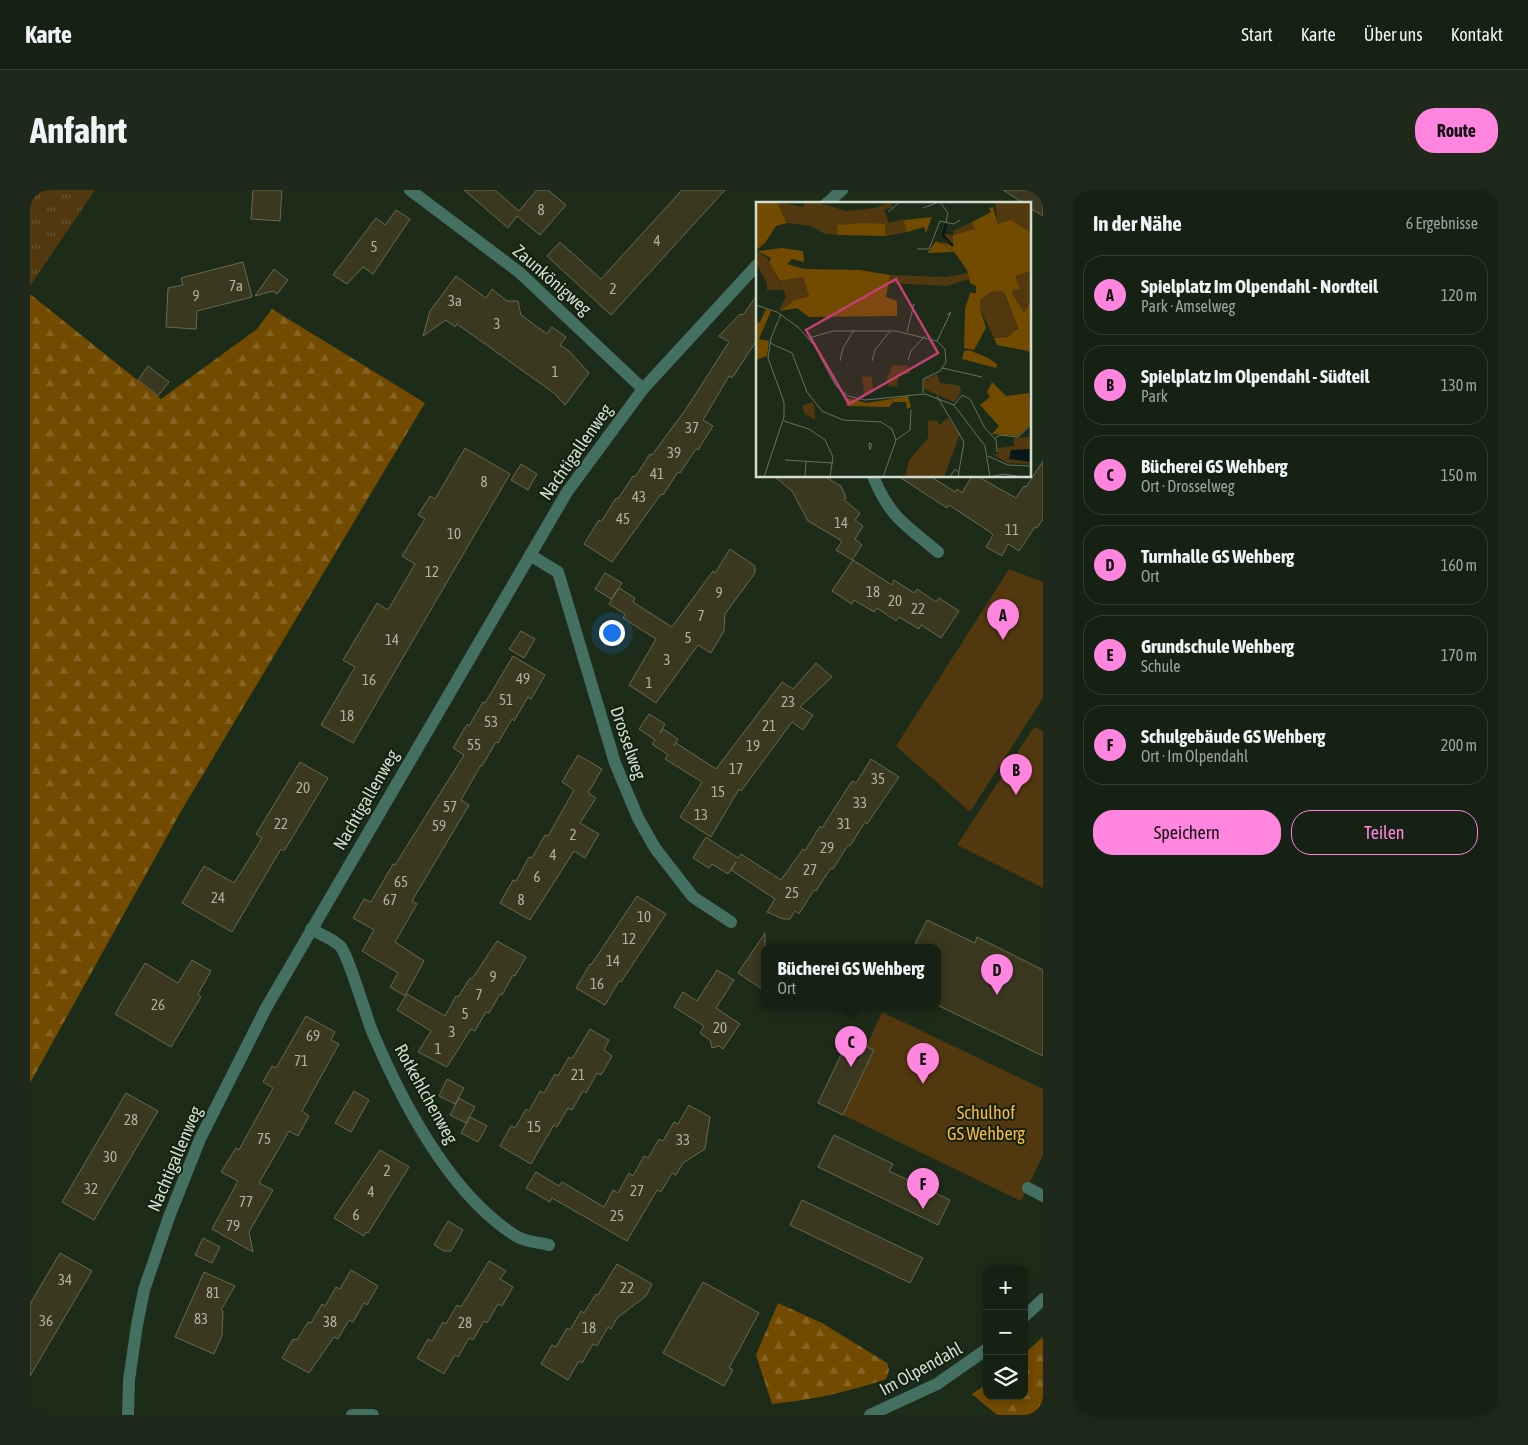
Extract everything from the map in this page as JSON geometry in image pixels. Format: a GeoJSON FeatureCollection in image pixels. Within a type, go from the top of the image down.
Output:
{"type":"FeatureCollection","features":[{"type":"Feature","properties":{"kind":"street","name":"Zaunkönigweg"},"geometry":{"type":"LineString","coordinates":[[410,190],[519,272],[643,389]]}},
{"type":"Feature","properties":{"kind":"street","name":"Zaunkönigweg"},"geometry":{"type":"LineString","coordinates":[[423,190],[432,206]]}},
{"type":"Feature","properties":{"kind":"street"},"geometry":{"type":"LineString","coordinates":[[828,202],[842,190]]}},
{"type":"Feature","properties":{"kind":"street","name":"Nachtigallenweg"},"geometry":{"type":"LineString","coordinates":[[128,1415],[129,1380],[144,1290],[169,1217],[200,1139],[311,929],[567,492],[643,389],[756,266]]}},
{"type":"Feature","properties":{"kind":"street"},"geometry":{"type":"LineString","coordinates":[[874,478],[884,502],[893,513],[905,526],[938,552]]}},
{"type":"Feature","properties":{"kind":"street","name":"Drosselweg"},"geometry":{"type":"LineString","coordinates":[[530,555],[558,572],[615,763],[638,818],[655,848],[693,897],[731,922]]}},
{"type":"Feature","properties":{"kind":"street","name":"Rotkehlchenweg"},"geometry":{"type":"LineString","coordinates":[[311,929],[341,947],[371,1030],[388,1067],[436,1152],[465,1189],[497,1222],[518,1237],[549,1245]]}},
{"type":"Feature","properties":{"kind":"street"},"geometry":{"type":"LineString","coordinates":[[1028,1188],[1043,1196]]}},
{"type":"Feature","properties":{"kind":"street"},"geometry":{"type":"LineString","coordinates":[[1028,1313],[1043,1300]]}},
{"type":"Feature","properties":{"kind":"street","name":"Im Olpendahl"},"geometry":{"type":"LineString","coordinates":[[870,1415],[937,1384],[983,1353]]}},
{"type":"Feature","properties":{"kind":"street"},"geometry":{"type":"LineString","coordinates":[[352,1415],[373,1415]]}},
{"type":"Feature","properties":{"kind":"green space"},"geometry":{"type":"Polygon","coordinates":[[[30,190],[95,190],[30,286],[30,190]]]}},
{"type":"Feature","properties":{"kind":"green space"},"geometry":{"type":"Polygon","coordinates":[[[30,294],[161,399],[257,329],[272,309],[425,403],[180,813],[30,1083],[30,294]]]}},
{"type":"Feature","properties":{"kind":"green space"},"geometry":{"type":"Polygon","coordinates":[[[1009,569],[1043,582],[1043,698],[970,812],[896,746],[1009,569]]]}},
{"type":"Feature","properties":{"kind":"green space"},"geometry":{"type":"Polygon","coordinates":[[[1034,727],[1043,731],[1043,888],[957,845],[1034,727]]]}},
{"type":"Feature","properties":{"kind":"green space","name":"Schulhof GS Wehberg"},"geometry":{"type":"Polygon","coordinates":[[[882,1012],[1043,1089],[1043,1155],[1021,1201],[843,1115],[874,1051],[866,1047],[882,1012]]]}},
{"type":"Feature","properties":{"kind":"green space"},"geometry":{"type":"Polygon","coordinates":[[[778,1303],[822,1323],[887,1363],[889,1370],[886,1379],[830,1395],[772,1404],[756,1355],[778,1303]]]}},
{"type":"Feature","properties":{"kind":"green space"},"geometry":{"type":"Polygon","coordinates":[[[1043,1337],[1043,1415],[997,1415],[972,1394],[983,1387],[983,1400],[1028,1400],[1028,1350],[1043,1337]]]}},
{"type":"Feature","properties":{"kind":"building"},"geometry":{"type":"Polygon","coordinates":[[[253,190],[282,190],[280,221],[251,219],[253,190]]]}},
{"type":"Feature","properties":{"kind":"building"},"geometry":{"type":"Polygon","coordinates":[[[464,190],[495,190],[519,211],[537,190],[548,190],[566,205],[540,235],[517,216],[508,228],[464,190]]]}},
{"type":"Feature","properties":{"kind":"building"},"geometry":{"type":"Polygon","coordinates":[[[682,190],[725,190],[611,315],[547,256],[560,242],[601,279],[682,190]]]}},
{"type":"Feature","properties":{"kind":"building"},"geometry":{"type":"Polygon","coordinates":[[[1003,190],[1043,190],[1043,216],[1031,208],[1031,202],[1022,202],[1003,190]]]}},
{"type":"Feature","properties":{"kind":"building"},"geometry":{"type":"Polygon","coordinates":[[[396,210],[410,219],[373,274],[363,267],[347,284],[333,275],[376,218],[385,225],[396,210]]]}},
{"type":"Feature","properties":{"kind":"building"},"geometry":{"type":"Polygon","coordinates":[[[243,262],[252,297],[197,311],[196,329],[166,327],[168,288],[183,285],[181,278],[243,262]]]}},
{"type":"Feature","properties":{"kind":"building"},"geometry":{"type":"Polygon","coordinates":[[[274,269],[288,280],[277,294],[273,291],[255,296],[274,269]]]}},
{"type":"Feature","properties":{"kind":"building"},"geometry":{"type":"Polygon","coordinates":[[[456,276],[486,298],[492,289],[507,301],[518,301],[521,315],[547,334],[552,327],[566,337],[560,345],[569,351],[589,373],[565,405],[554,393],[457,324],[455,327],[446,320],[423,336],[430,311],[456,276]]]}},
{"type":"Feature","properties":{"kind":"building"},"geometry":{"type":"Polygon","coordinates":[[[756,296],[756,342],[732,378],[729,376],[703,420],[713,426],[698,450],[696,449],[680,473],[678,472],[663,495],[661,494],[612,562],[584,544],[599,520],[601,522],[616,498],[618,499],[633,476],[635,477],[650,454],[652,455],[686,409],[729,342],[719,336],[740,314],[743,315],[756,296]]]}},
{"type":"Feature","properties":{"kind":"building"},"geometry":{"type":"Polygon","coordinates":[[[148,366],[169,382],[158,396],[138,380],[148,366]]]}},
{"type":"Feature","properties":{"kind":"building"},"geometry":{"type":"Polygon","coordinates":[[[465,448],[510,474],[353,743],[321,725],[355,667],[343,660],[377,603],[388,610],[415,564],[402,556],[425,519],[418,515],[430,496],[435,499],[465,448]]]}},
{"type":"Feature","properties":{"kind":"building"},"geometry":{"type":"Polygon","coordinates":[[[1043,461],[1043,519],[1037,528],[1035,527],[1019,551],[1008,544],[1002,556],[986,547],[993,535],[990,532],[949,505],[947,508],[901,478],[933,478],[955,492],[957,489],[962,493],[971,478],[981,478],[1016,498],[1024,486],[1026,487],[1043,461]]]}},
{"type":"Feature","properties":{"kind":"building"},"geometry":{"type":"Polygon","coordinates":[[[521,464],[537,474],[528,490],[511,480],[521,464]]]}},
{"type":"Feature","properties":{"kind":"building"},"geometry":{"type":"Polygon","coordinates":[[[776,478],[827,478],[841,486],[846,498],[844,500],[860,513],[855,520],[863,526],[855,539],[862,545],[852,560],[836,550],[842,541],[808,521],[792,491],[776,478]]]}},
{"type":"Feature","properties":{"kind":"building"},"geometry":{"type":"Polygon","coordinates":[[[730,549],[755,566],[755,573],[725,614],[724,631],[711,653],[698,645],[656,703],[629,685],[656,639],[623,618],[625,614],[609,604],[619,588],[635,598],[633,602],[672,627],[713,571],[715,573],[730,549]]]}},
{"type":"Feature","properties":{"kind":"building"},"geometry":{"type":"Polygon","coordinates":[[[853,560],[892,585],[894,580],[914,593],[917,589],[936,602],[939,598],[959,611],[941,638],[921,625],[919,629],[899,617],[896,621],[877,608],[874,612],[854,600],[852,604],[832,591],[853,560]]]}},
{"type":"Feature","properties":{"kind":"building"},"geometry":{"type":"Polygon","coordinates":[[[605,573],[622,583],[611,599],[595,589],[605,573]]]}},
{"type":"Feature","properties":{"kind":"building"},"geometry":{"type":"Polygon","coordinates":[[[521,631],[535,639],[524,658],[509,649],[521,631]]]}},
{"type":"Feature","properties":{"kind":"building"},"geometry":{"type":"Polygon","coordinates":[[[513,656],[545,675],[531,699],[528,697],[514,721],[512,719],[498,743],[496,742],[481,765],[461,800],[469,805],[412,901],[417,904],[395,942],[424,961],[405,996],[390,987],[398,973],[362,951],[374,930],[353,918],[364,899],[371,902],[393,864],[395,865],[464,755],[453,748],[467,724],[469,726],[483,702],[485,703],[513,656]]]}},
{"type":"Feature","properties":{"kind":"building"},"geometry":{"type":"Polygon","coordinates":[[[816,663],[832,677],[800,707],[813,715],[803,730],[792,722],[741,791],[739,789],[711,837],[680,817],[702,782],[665,759],[668,755],[652,744],[655,740],[639,729],[649,714],[665,724],[660,733],[663,729],[678,739],[674,746],[676,743],[716,769],[782,682],[793,689],[816,663]]]}},
{"type":"Feature","properties":{"kind":"building"},"geometry":{"type":"Polygon","coordinates":[[[578,755],[602,769],[588,793],[596,798],[580,823],[599,834],[585,858],[574,851],[530,920],[500,903],[513,880],[516,881],[529,857],[532,858],[545,835],[548,836],[574,790],[562,782],[578,755]]]}},
{"type":"Feature","properties":{"kind":"building"},"geometry":{"type":"Polygon","coordinates":[[[871,759],[899,777],[867,824],[865,822],[833,869],[831,868],[816,891],[814,890],[799,914],[795,911],[790,919],[783,919],[767,912],[775,899],[731,870],[736,862],[728,874],[712,864],[709,868],[693,858],[706,837],[738,858],[741,854],[781,880],[803,849],[805,851],[820,826],[822,828],[852,781],[856,783],[871,759]]]}},
{"type":"Feature","properties":{"kind":"building"},"geometry":{"type":"Polygon","coordinates":[[[300,762],[328,778],[284,851],[281,849],[232,932],[182,903],[204,866],[234,883],[262,838],[256,834],[300,762]]]}},
{"type":"Feature","properties":{"kind":"building"},"geometry":{"type":"Polygon","coordinates":[[[637,896],[666,914],[621,982],[619,981],[605,1005],[576,988],[590,964],[637,896]]]}},
{"type":"Feature","properties":{"kind":"building"},"geometry":{"type":"Polygon","coordinates":[[[927,920],[975,943],[977,937],[1043,970],[1043,1056],[941,1007],[941,944],[915,944],[927,920]]]}},
{"type":"Feature","properties":{"kind":"building"},"geometry":{"type":"Polygon","coordinates":[[[765,933],[765,944],[761,944],[761,988],[738,973],[765,933]]]}},
{"type":"Feature","properties":{"kind":"building"},"geometry":{"type":"Polygon","coordinates":[[[497,941],[526,957],[502,995],[500,994],[489,1013],[486,1012],[475,1031],[471,1029],[447,1067],[418,1052],[431,1031],[397,1010],[407,994],[445,1016],[456,996],[458,997],[470,978],[472,979],[497,941]]]}},
{"type":"Feature","properties":{"kind":"building"},"geometry":{"type":"Polygon","coordinates":[[[192,960],[211,971],[198,994],[201,997],[171,1047],[115,1014],[145,963],[178,983],[192,960]]]}},
{"type":"Feature","properties":{"kind":"building"},"geometry":{"type":"Polygon","coordinates":[[[717,970],[734,980],[716,1008],[740,1024],[723,1049],[719,1046],[712,1048],[710,1040],[700,1033],[704,1026],[674,1007],[683,992],[697,1001],[717,970]]]}},
{"type":"Feature","properties":{"kind":"building"},"geometry":{"type":"Polygon","coordinates":[[[306,1016],[335,1032],[331,1040],[339,1044],[302,1111],[309,1116],[298,1136],[289,1131],[259,1183],[273,1190],[249,1232],[253,1252],[212,1229],[238,1181],[221,1172],[236,1148],[239,1150],[273,1088],[263,1082],[272,1066],[276,1068],[306,1016]]]}},
{"type":"Feature","properties":{"kind":"building"},"geometry":{"type":"Polygon","coordinates":[[[590,1029],[609,1040],[604,1050],[612,1056],[601,1075],[597,1073],[586,1093],[583,1091],[572,1110],[568,1108],[557,1127],[554,1125],[531,1164],[500,1146],[511,1126],[515,1128],[526,1109],[529,1111],[540,1091],[544,1093],[555,1074],[558,1076],[569,1057],[572,1059],[590,1029]]]}},
{"type":"Feature","properties":{"kind":"building"},"geometry":{"type":"Polygon","coordinates":[[[849,1038],[874,1050],[843,1115],[818,1103],[849,1038]]]}},
{"type":"Feature","properties":{"kind":"building"},"geometry":{"type":"Polygon","coordinates":[[[447,1079],[464,1088],[455,1104],[439,1096],[447,1079]]]}},
{"type":"Feature","properties":{"kind":"building"},"geometry":{"type":"Polygon","coordinates":[[[354,1091],[369,1100],[351,1132],[335,1123],[354,1091]]]}},
{"type":"Feature","properties":{"kind":"building"},"geometry":{"type":"Polygon","coordinates":[[[126,1093],[158,1111],[94,1220],[62,1202],[126,1093]]]}},
{"type":"Feature","properties":{"kind":"building"},"geometry":{"type":"Polygon","coordinates":[[[459,1098],[475,1107],[466,1123],[450,1115],[459,1098]]]}},
{"type":"Feature","properties":{"kind":"building"},"geometry":{"type":"Polygon","coordinates":[[[689,1105],[710,1117],[705,1149],[683,1163],[676,1175],[672,1173],[661,1192],[657,1190],[627,1241],[552,1198],[550,1202],[526,1188],[536,1172],[559,1186],[562,1182],[604,1207],[613,1190],[618,1193],[629,1173],[633,1176],[644,1156],[648,1158],[659,1139],[663,1141],[674,1122],[678,1124],[689,1105]]]}},
{"type":"Feature","properties":{"kind":"building"},"geometry":{"type":"Polygon","coordinates":[[[470,1117],[487,1126],[478,1142],[461,1133],[470,1117]]]}},
{"type":"Feature","properties":{"kind":"building"},"geometry":{"type":"Polygon","coordinates":[[[834,1135],[893,1164],[889,1171],[950,1200],[938,1225],[818,1167],[834,1135]]]}},
{"type":"Feature","properties":{"kind":"building"},"geometry":{"type":"Polygon","coordinates":[[[380,1150],[409,1167],[368,1233],[366,1232],[364,1236],[334,1218],[380,1150]]]}},
{"type":"Feature","properties":{"kind":"building"},"geometry":{"type":"Polygon","coordinates":[[[802,1200],[923,1258],[910,1283],[790,1225],[802,1200]]]}},
{"type":"Feature","properties":{"kind":"building"},"geometry":{"type":"Polygon","coordinates":[[[448,1221],[463,1230],[451,1251],[444,1251],[434,1245],[448,1221]]]}},
{"type":"Feature","properties":{"kind":"building"},"geometry":{"type":"Polygon","coordinates":[[[203,1238],[220,1247],[212,1263],[195,1255],[203,1238]]]}},
{"type":"Feature","properties":{"kind":"building"},"geometry":{"type":"Polygon","coordinates":[[[60,1253],[92,1271],[30,1376],[30,1304],[60,1253]]]}},
{"type":"Feature","properties":{"kind":"building"},"geometry":{"type":"Polygon","coordinates":[[[489,1261],[506,1271],[500,1279],[513,1287],[502,1306],[498,1304],[487,1323],[484,1321],[473,1340],[469,1338],[458,1357],[455,1355],[444,1374],[417,1358],[428,1339],[432,1341],[443,1322],[446,1324],[457,1305],[461,1307],[489,1261]]]}},
{"type":"Feature","properties":{"kind":"building"},"geometry":{"type":"Polygon","coordinates":[[[617,1264],[652,1284],[646,1296],[617,1318],[611,1329],[608,1327],[597,1346],[593,1344],[582,1363],[579,1361],[568,1380],[541,1364],[552,1345],[556,1347],[567,1328],[570,1330],[581,1311],[584,1313],[596,1294],[598,1295],[617,1264]]]}},
{"type":"Feature","properties":{"kind":"building"},"geometry":{"type":"Polygon","coordinates":[[[351,1270],[378,1286],[367,1305],[364,1303],[353,1322],[349,1320],[338,1339],[334,1337],[309,1373],[282,1358],[293,1339],[297,1340],[308,1322],[311,1323],[322,1304],[325,1306],[336,1287],[340,1289],[351,1270]]]}},
{"type":"Feature","properties":{"kind":"building"},"geometry":{"type":"Polygon","coordinates":[[[204,1272],[235,1286],[221,1310],[223,1311],[222,1336],[214,1354],[175,1337],[204,1272]]]}},
{"type":"Feature","properties":{"kind":"building"},"geometry":{"type":"Polygon","coordinates":[[[703,1282],[759,1313],[729,1368],[733,1370],[724,1386],[663,1353],[703,1282]]]}},
{"type":"Feature","properties":{"kind":"place","name":"Spielplatz Im Olpendahl - Nordteil"},"geometry":{"type":"Point","coordinates":[1003,640]}},
{"type":"Feature","properties":{"kind":"place","name":"Spielplatz Im Olpendahl - Südteil"},"geometry":{"type":"Point","coordinates":[1016,795]}},
{"type":"Feature","properties":{"kind":"place","name":"Turnhalle GS Wehberg"},"geometry":{"type":"Point","coordinates":[997,995]}},
{"type":"Feature","properties":{"kind":"place","name":"Bücherei GS Wehberg"},"geometry":{"type":"Point","coordinates":[851,1067]}},
{"type":"Feature","properties":{"kind":"place","name":"Grundschule Wehberg"},"geometry":{"type":"Point","coordinates":[923,1084]}},
{"type":"Feature","properties":{"kind":"place","name":"Schulgebäude GS Wehberg"},"geometry":{"type":"Point","coordinates":[923,1209]}}]}
